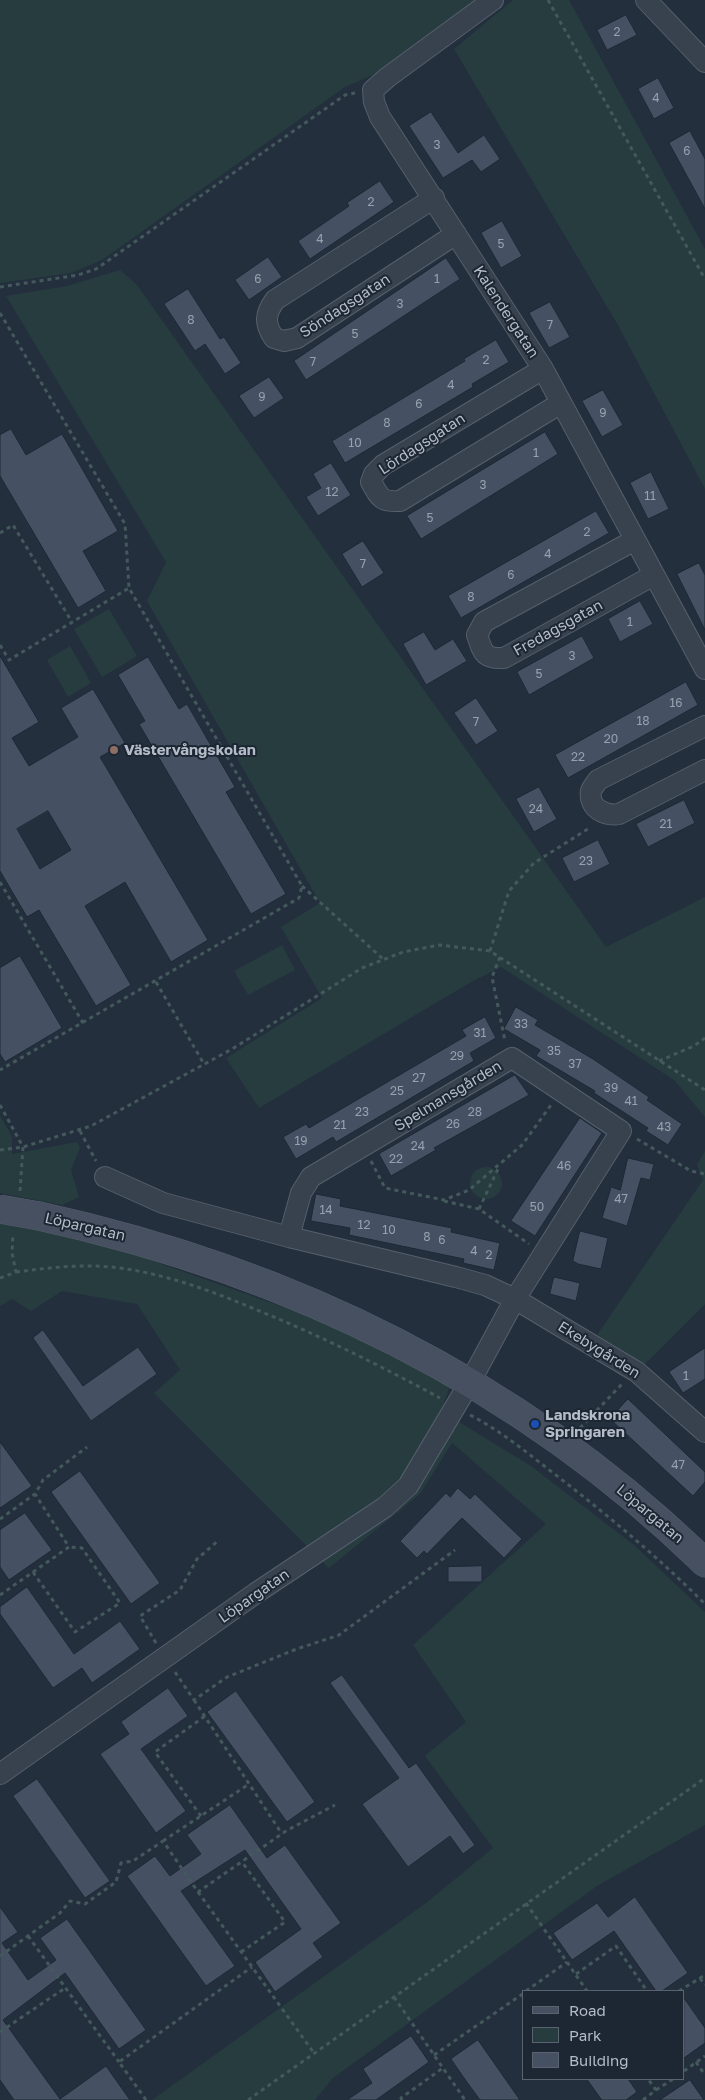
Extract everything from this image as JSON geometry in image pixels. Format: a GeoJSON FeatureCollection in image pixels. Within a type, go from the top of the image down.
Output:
{"type":"FeatureCollection","features":[{"type":"Feature","properties":{"kind":"street"},"geometry":{"type":"LineString","coordinates":[[373,90],[492,0]]}},
{"type":"Feature","properties":{"kind":"street"},"geometry":{"type":"LineString","coordinates":[[646,0],[705,62]]}},
{"type":"Feature","properties":{"kind":"street","name":"Kalendergatan"},"geometry":{"type":"LineString","coordinates":[[373,90],[374,102],[380,117],[543,369],[705,669]]}},
{"type":"Feature","properties":{"kind":"street","name":"Söndagsgatan"},"geometry":{"type":"LineString","coordinates":[[434,198],[275,300],[269,310],[266,321],[274,338],[284,341],[297,338],[456,234]]}},
{"type":"Feature","properties":{"kind":"street","name":"Lördagsgatan"},"geometry":{"type":"LineString","coordinates":[[543,369],[384,465],[374,474],[371,482],[379,497],[388,502],[400,501],[562,403]]}},
{"type":"Feature","properties":{"kind":"street","name":"Fredagsgatan"},"geometry":{"type":"LineString","coordinates":[[635,540],[484,622],[477,635],[483,653],[492,659],[504,658],[654,575]]}},
{"type":"Feature","properties":{"kind":"street"},"geometry":{"type":"LineString","coordinates":[[705,726],[598,780],[592,791],[592,801],[598,810],[608,816],[619,814],[705,770]]}},
{"type":"Feature","properties":{"kind":"street","name":"Spelmansgården"},"geometry":{"type":"LineString","coordinates":[[289,1238],[301,1193],[310,1178],[512,1058],[621,1131]]}},
{"type":"Feature","properties":{"kind":"street"},"geometry":{"type":"LineString","coordinates":[[470,1382],[515,1299],[621,1131]]}},
{"type":"Feature","properties":{"kind":"street"},"geometry":{"type":"LineString","coordinates":[[105,1177],[163,1203],[289,1238],[485,1285],[515,1299]]}},
{"type":"Feature","properties":{"kind":"street","name":"Löpargatan"},"geometry":{"type":"LineString","coordinates":[[0,1209],[39,1216],[164,1247],[307,1298],[395,1340],[470,1382],[535,1424],[603,1474],[680,1539],[705,1563]]}},
{"type":"Feature","properties":{"kind":"street","name":"Ekebygården"},"geometry":{"type":"LineString","coordinates":[[515,1299],[634,1371],[703,1427]]}},
{"type":"Feature","properties":{"kind":"street","name":"Löpargatan"},"geometry":{"type":"LineString","coordinates":[[0,1774],[256,1594],[385,1507],[408,1486],[443,1404],[470,1382]]}},
{"type":"Feature","properties":{"kind":"path"},"geometry":{"type":"LineString","coordinates":[[548,0],[705,278]]}},
{"type":"Feature","properties":{"kind":"path"},"geometry":{"type":"LineString","coordinates":[[0,287],[78,276],[96,269],[345,96],[373,90]]}},
{"type":"Feature","properties":{"kind":"path"},"geometry":{"type":"LineString","coordinates":[[0,312],[126,524],[129,588],[297,873],[302,886],[384,959]]}},
{"type":"Feature","properties":{"kind":"path"},"geometry":{"type":"LineString","coordinates":[[0,533],[13,525],[72,622]]}},
{"type":"Feature","properties":{"kind":"path"},"geometry":{"type":"LineString","coordinates":[[0,645],[9,660],[129,588]]}},
{"type":"Feature","properties":{"kind":"path"},"geometry":{"type":"LineString","coordinates":[[490,950],[509,890],[534,863],[608,816]]}},
{"type":"Feature","properties":{"kind":"path"},"geometry":{"type":"LineString","coordinates":[[0,882],[83,1023]]}},
{"type":"Feature","properties":{"kind":"path"},"geometry":{"type":"LineString","coordinates":[[0,1070],[156,982],[299,898],[302,886]]}},
{"type":"Feature","properties":{"kind":"path"},"geometry":{"type":"LineString","coordinates":[[0,1150],[23,1147],[80,1131],[204,1064],[362,968],[403,952],[440,945],[490,950],[705,1090]]}},
{"type":"Feature","properties":{"kind":"path"},"geometry":{"type":"LineString","coordinates":[[500,957],[492,977],[506,1044],[512,1058]]}},
{"type":"Feature","properties":{"kind":"path"},"geometry":{"type":"LineString","coordinates":[[156,982],[204,1064]]}},
{"type":"Feature","properties":{"kind":"path"},"geometry":{"type":"LineString","coordinates":[[659,1061],[694,1046],[705,1038]]}},
{"type":"Feature","properties":{"kind":"path"},"geometry":{"type":"LineString","coordinates":[[444,1200],[469,1190],[522,1145],[561,1090]]}},
{"type":"Feature","properties":{"kind":"path"},"geometry":{"type":"LineString","coordinates":[[80,1131],[105,1177]]}},
{"type":"Feature","properties":{"kind":"path"},"geometry":{"type":"LineString","coordinates":[[621,1131],[654,1147],[691,1172],[705,1174]]}},
{"type":"Feature","properties":{"kind":"path"},"geometry":{"type":"LineString","coordinates":[[363,1147],[386,1188],[479,1209],[544,1254]]}},
{"type":"Feature","properties":{"kind":"path"},"geometry":{"type":"LineString","coordinates":[[479,1209],[498,1167]]}},
{"type":"Feature","properties":{"kind":"path"},"geometry":{"type":"LineString","coordinates":[[16,1272],[63,1267],[110,1267],[161,1276],[225,1297],[298,1326],[510,1439],[666,1565],[705,1604]]}},
{"type":"Feature","properties":{"kind":"path"},"geometry":{"type":"LineString","coordinates":[[578,1430],[634,1371]]}},
{"type":"Feature","properties":{"kind":"path"},"geometry":{"type":"LineString","coordinates":[[0,1518],[34,1494],[44,1480],[87,1447]]}},
{"type":"Feature","properties":{"kind":"path"},"geometry":{"type":"LineString","coordinates":[[34,1494],[69,1547]]}},
{"type":"Feature","properties":{"kind":"path"},"geometry":{"type":"LineString","coordinates":[[219,1540],[197,1559],[180,1590],[140,1616],[165,1658],[282,1834]]}},
{"type":"Feature","properties":{"kind":"path"},"geometry":{"type":"LineString","coordinates":[[0,1595],[33,1572],[69,1547],[82,1548],[120,1603],[75,1632],[33,1572]]}},
{"type":"Feature","properties":{"kind":"path"},"geometry":{"type":"LineString","coordinates":[[194,1700],[227,1677],[294,1650],[339,1635],[455,1550]]}},
{"type":"Feature","properties":{"kind":"path"},"geometry":{"type":"LineString","coordinates":[[201,1816],[155,1752],[205,1716]]}},
{"type":"Feature","properties":{"kind":"path"},"geometry":{"type":"LineString","coordinates":[[248,2100],[705,1778]]}},
{"type":"Feature","properties":{"kind":"path"},"geometry":{"type":"LineString","coordinates":[[0,1956],[60,1913],[70,1901],[85,1904],[116,1882],[121,1863],[133,1861],[249,1784]]}},
{"type":"Feature","properties":{"kind":"path"},"geometry":{"type":"LineString","coordinates":[[198,1892],[282,1834],[335,1805]]}},
{"type":"Feature","properties":{"kind":"path"},"geometry":{"type":"LineString","coordinates":[[163,1841],[314,2054]]}},
{"type":"Feature","properties":{"kind":"path"},"geometry":{"type":"LineString","coordinates":[[241,1952],[285,1922],[242,1862]]}},
{"type":"Feature","properties":{"kind":"path"},"geometry":{"type":"LineString","coordinates":[[526,1903],[587,1990]]}},
{"type":"Feature","properties":{"kind":"path"},"geometry":{"type":"LineString","coordinates":[[28,1936],[146,2100]]}},
{"type":"Feature","properties":{"kind":"path"},"geometry":{"type":"LineString","coordinates":[[576,1974],[616,1946],[646,1990]]}},
{"type":"Feature","properties":{"kind":"path"},"geometry":{"type":"LineString","coordinates":[[528,1990],[567,1962]]}},
{"type":"Feature","properties":{"kind":"path"},"geometry":{"type":"LineString","coordinates":[[119,2062],[252,1967]]}},
{"type":"Feature","properties":{"kind":"path"},"geometry":{"type":"LineString","coordinates":[[681,1990],[705,1975]]}},
{"type":"Feature","properties":{"kind":"path"},"geometry":{"type":"LineString","coordinates":[[700,1978],[705,1985]]}},
{"type":"Feature","properties":{"kind":"path"},"geometry":{"type":"LineString","coordinates":[[0,2032],[66,1988]]}},
{"type":"Feature","properties":{"kind":"path"},"geometry":{"type":"LineString","coordinates":[[434,2056],[522,1994]]}},
{"type":"Feature","properties":{"kind":"path"},"geometry":{"type":"LineString","coordinates":[[394,1997],[465,2100]]}},
{"type":"Feature","properties":{"kind":"path"},"geometry":{"type":"LineString","coordinates":[[685,2070],[705,2056]]}},
{"type":"Feature","properties":{"kind":"path"},"geometry":{"type":"LineString","coordinates":[[696,2062],[705,2075]]}},
{"type":"Feature","properties":{"kind":"path"},"geometry":{"type":"LineString","coordinates":[[402,2100],[401,2098],[443,2068]]}},
{"type":"Feature","properties":{"kind":"path"},"geometry":{"type":"LineString","coordinates":[[649,2080],[656,2090]]}},
{"type":"Feature","properties":{"kind":"path"},"geometry":{"type":"LineString","coordinates":[[643,2100],[671,2080]]}},
{"type":"Feature","properties":{"kind":"green space"},"geometry":{"type":"Polygon","coordinates":[[[0,0],[481,0],[378,73],[345,87],[102,260],[71,273],[0,283],[0,0]]]}},
{"type":"Feature","properties":{"kind":"green space"},"geometry":{"type":"Polygon","coordinates":[[[513,0],[569,0],[705,249],[705,489],[619,327],[454,49],[513,0]]]}},
{"type":"Feature","properties":{"kind":"green space"},"geometry":{"type":"Polygon","coordinates":[[[120,270],[137,285],[606,947],[705,897],[705,1117],[674,1080],[501,967],[471,982],[259,1108],[226,1058],[322,998],[281,927],[320,903],[147,601],[166,562],[6,296],[67,286],[120,270]]]}},
{"type":"Feature","properties":{"kind":"green space"},"geometry":{"type":"Polygon","coordinates":[[[109,609],[137,656],[102,677],[74,629],[109,609]]]}},
{"type":"Feature","properties":{"kind":"green space"},"geometry":{"type":"Polygon","coordinates":[[[70,646],[91,683],[68,697],[47,660],[70,646]]]}},
{"type":"Feature","properties":{"kind":"green space"},"geometry":{"type":"Polygon","coordinates":[[[282,945],[295,970],[248,995],[234,971],[282,945]]]}},
{"type":"Feature","properties":{"kind":"green space"},"geometry":{"type":"Polygon","coordinates":[[[0,1116],[12,1136],[12,1154],[77,1142],[80,1148],[71,1170],[79,1197],[62,1205],[0,1193],[0,1116]]]}},
{"type":"Feature","properties":{"kind":"green space"},"geometry":{"type":"Polygon","coordinates":[[[705,1151],[705,1304],[645,1364],[597,1335],[703,1180],[697,1165],[705,1151]]]}},
{"type":"Feature","properties":{"kind":"green space"},"geometry":{"type":"Polygon","coordinates":[[[486,1167],[492,1168],[497,1172],[501,1177],[501,1189],[497,1194],[492,1198],[486,1199],[480,1198],[475,1194],[471,1189],[470,1183],[471,1177],[475,1172],[480,1168],[486,1167]]]}},
{"type":"Feature","properties":{"kind":"green space"},"geometry":{"type":"Polygon","coordinates":[[[0,1221],[130,1253],[326,1322],[450,1386],[441,1411],[531,1466],[634,1545],[705,1612],[705,1825],[597,1886],[333,2078],[315,2100],[152,2100],[426,1903],[493,1848],[425,1756],[466,1722],[413,1645],[546,1524],[452,1443],[420,1494],[329,1568],[154,1393],[180,1370],[137,1304],[62,1291],[31,1311],[12,1299],[0,1306],[0,1221]]]}},
{"type":"Feature","properties":{"kind":"building"},"geometry":{"type":"Polygon","coordinates":[[[626,15],[637,35],[607,50],[597,30],[626,15]]]}},
{"type":"Feature","properties":{"kind":"building"},"geometry":{"type":"Polygon","coordinates":[[[658,78],[674,108],[654,119],[638,89],[658,78]]]}},
{"type":"Feature","properties":{"kind":"building"},"geometry":{"type":"Polygon","coordinates":[[[431,112],[458,153],[484,135],[500,159],[481,172],[472,160],[443,178],[409,126],[431,112]]]}},
{"type":"Feature","properties":{"kind":"building"},"geometry":{"type":"Polygon","coordinates":[[[690,131],[705,159],[705,209],[669,143],[690,131]]]}},
{"type":"Feature","properties":{"kind":"building"},"geometry":{"type":"Polygon","coordinates":[[[380,181],[394,202],[310,259],[298,241],[349,206],[347,203],[380,181]]]}},
{"type":"Feature","properties":{"kind":"building"},"geometry":{"type":"Polygon","coordinates":[[[502,221],[522,256],[501,268],[481,233],[502,221]]]}},
{"type":"Feature","properties":{"kind":"building"},"geometry":{"type":"Polygon","coordinates":[[[268,257],[282,277],[249,300],[235,280],[268,257]]]}},
{"type":"Feature","properties":{"kind":"building"},"geometry":{"type":"Polygon","coordinates":[[[446,258],[460,279],[306,380],[294,361],[446,258]]]}},
{"type":"Feature","properties":{"kind":"building"},"geometry":{"type":"Polygon","coordinates":[[[188,289],[220,339],[224,337],[241,363],[225,374],[205,344],[195,351],[164,304],[188,289]]]}},
{"type":"Feature","properties":{"kind":"building"},"geometry":{"type":"Polygon","coordinates":[[[550,302],[570,337],[549,348],[529,313],[550,302]]]}},
{"type":"Feature","properties":{"kind":"building"},"geometry":{"type":"Polygon","coordinates":[[[496,340],[509,362],[472,384],[473,387],[345,463],[332,441],[465,361],[464,359],[496,340]]]}},
{"type":"Feature","properties":{"kind":"building"},"geometry":{"type":"Polygon","coordinates":[[[269,377],[284,398],[254,418],[239,396],[269,377]]]}},
{"type":"Feature","properties":{"kind":"building"},"geometry":{"type":"Polygon","coordinates":[[[603,390],[623,425],[602,437],[582,401],[603,390]]]}},
{"type":"Feature","properties":{"kind":"building"},"geometry":{"type":"Polygon","coordinates":[[[11,429],[26,455],[62,434],[118,531],[83,551],[106,591],[78,608],[0,476],[0,435],[11,429]]]}},
{"type":"Feature","properties":{"kind":"building"},"geometry":{"type":"Polygon","coordinates":[[[545,432],[558,454],[421,539],[407,516],[545,432]]]}},
{"type":"Feature","properties":{"kind":"building"},"geometry":{"type":"Polygon","coordinates":[[[331,463],[351,495],[318,516],[306,497],[321,488],[313,474],[331,463]]]}},
{"type":"Feature","properties":{"kind":"building"},"geometry":{"type":"Polygon","coordinates":[[[651,472],[669,509],[648,519],[630,483],[651,472]]]}},
{"type":"Feature","properties":{"kind":"building"},"geometry":{"type":"Polygon","coordinates":[[[596,511],[609,533],[461,618],[448,596],[596,511]]]}},
{"type":"Feature","properties":{"kind":"building"},"geometry":{"type":"Polygon","coordinates":[[[363,541],[384,573],[362,587],[342,554],[363,541]]]}},
{"type":"Feature","properties":{"kind":"building"},"geometry":{"type":"Polygon","coordinates":[[[699,563],[705,575],[705,630],[677,574],[699,563]]]}},
{"type":"Feature","properties":{"kind":"building"},"geometry":{"type":"Polygon","coordinates":[[[640,601],[653,624],[620,642],[608,619],[640,601]]]}},
{"type":"Feature","properties":{"kind":"building"},"geometry":{"type":"Polygon","coordinates":[[[424,632],[435,650],[453,639],[467,661],[426,685],[403,644],[424,632]]]}},
{"type":"Feature","properties":{"kind":"building"},"geometry":{"type":"Polygon","coordinates":[[[582,636],[594,658],[529,695],[517,672],[582,636]]]}},
{"type":"Feature","properties":{"kind":"building"},"geometry":{"type":"Polygon","coordinates":[[[0,656],[39,722],[12,738],[29,766],[78,737],[61,708],[93,689],[125,743],[100,757],[208,940],[171,962],[125,882],[85,906],[131,985],[96,1006],[39,910],[27,917],[0,871],[0,656]],[[48,811],[17,829],[40,869],[71,850],[48,811]]]}},
{"type":"Feature","properties":{"kind":"building"},"geometry":{"type":"Polygon","coordinates":[[[148,657],[179,709],[187,704],[235,787],[226,792],[286,894],[251,914],[139,724],[145,721],[118,675],[148,657]]]}},
{"type":"Feature","properties":{"kind":"building"},"geometry":{"type":"Polygon","coordinates":[[[686,682],[698,705],[568,778],[555,755],[686,682]]]}},
{"type":"Feature","properties":{"kind":"building"},"geometry":{"type":"Polygon","coordinates":[[[476,698],[498,731],[476,745],[454,713],[476,698]]]}},
{"type":"Feature","properties":{"kind":"building"},"geometry":{"type":"Polygon","coordinates":[[[539,787],[557,819],[534,832],[516,799],[539,787]]]}},
{"type":"Feature","properties":{"kind":"building"},"geometry":{"type":"Polygon","coordinates":[[[684,800],[695,823],[648,847],[636,824],[684,800]]]}},
{"type":"Feature","properties":{"kind":"building"},"geometry":{"type":"Polygon","coordinates":[[[598,840],[610,864],[574,882],[562,858],[598,840]]]}},
{"type":"Feature","properties":{"kind":"building"},"geometry":{"type":"Polygon","coordinates":[[[20,956],[62,1028],[5,1062],[0,1054],[0,968],[20,956]]]}},
{"type":"Feature","properties":{"kind":"building"},"geometry":{"type":"Polygon","coordinates":[[[516,1007],[538,1020],[535,1025],[593,1059],[649,1097],[647,1100],[682,1124],[668,1145],[646,1131],[648,1128],[594,1093],[595,1091],[536,1056],[540,1050],[504,1029],[516,1007]]]}},
{"type":"Feature","properties":{"kind":"building"},"geometry":{"type":"Polygon","coordinates":[[[485,1017],[496,1038],[470,1053],[474,1061],[336,1142],[333,1137],[296,1159],[283,1137],[306,1124],[309,1128],[466,1036],[462,1030],[485,1017]]]}},
{"type":"Feature","properties":{"kind":"building"},"geometry":{"type":"Polygon","coordinates":[[[515,1075],[529,1095],[434,1148],[436,1150],[391,1176],[379,1154],[515,1075]]]}},
{"type":"Feature","properties":{"kind":"building"},"geometry":{"type":"Polygon","coordinates":[[[580,1118],[602,1133],[535,1236],[511,1221],[580,1118]]]}},
{"type":"Feature","properties":{"kind":"building"},"geometry":{"type":"Polygon","coordinates":[[[628,1158],[654,1164],[650,1180],[641,1178],[627,1226],[602,1218],[611,1187],[620,1190],[628,1158]]]}},
{"type":"Feature","properties":{"kind":"building"},"geometry":{"type":"Polygon","coordinates":[[[316,1194],[341,1199],[340,1206],[452,1228],[451,1232],[500,1243],[494,1270],[463,1263],[464,1259],[349,1235],[350,1228],[311,1221],[316,1194]]]}},
{"type":"Feature","properties":{"kind":"building"},"geometry":{"type":"Polygon","coordinates":[[[580,1231],[608,1238],[601,1269],[578,1264],[573,1261],[580,1231]]]}},
{"type":"Feature","properties":{"kind":"building"},"geometry":{"type":"Polygon","coordinates":[[[554,1277],[580,1283],[576,1301],[550,1294],[554,1277]]]}},
{"type":"Feature","properties":{"kind":"building"},"geometry":{"type":"Polygon","coordinates":[[[43,1330],[83,1386],[138,1347],[157,1374],[91,1421],[33,1338],[43,1330]]]}},
{"type":"Feature","properties":{"kind":"building"},"geometry":{"type":"Polygon","coordinates":[[[705,1348],[705,1379],[683,1393],[669,1372],[705,1348]]]}},
{"type":"Feature","properties":{"kind":"building"},"geometry":{"type":"Polygon","coordinates":[[[628,1399],[705,1472],[705,1482],[693,1496],[610,1419],[628,1399]]]}},
{"type":"Feature","properties":{"kind":"building"},"geometry":{"type":"Polygon","coordinates":[[[0,1442],[32,1486],[0,1508],[0,1442]]]}},
{"type":"Feature","properties":{"kind":"building"},"geometry":{"type":"Polygon","coordinates":[[[80,1471],[160,1583],[131,1604],[51,1492],[80,1471]]]}},
{"type":"Feature","properties":{"kind":"building"},"geometry":{"type":"Polygon","coordinates":[[[458,1488],[470,1499],[475,1494],[522,1539],[504,1558],[462,1518],[427,1554],[424,1551],[417,1558],[400,1541],[446,1493],[450,1497],[458,1488]]]}},
{"type":"Feature","properties":{"kind":"building"},"geometry":{"type":"Polygon","coordinates":[[[25,1513],[52,1550],[9,1580],[0,1567],[0,1530],[25,1513]]]}},
{"type":"Feature","properties":{"kind":"building"},"geometry":{"type":"Polygon","coordinates":[[[482,1566],[482,1582],[448,1582],[448,1567],[482,1566]]]}},
{"type":"Feature","properties":{"kind":"building"},"geometry":{"type":"Polygon","coordinates":[[[27,1587],[74,1654],[120,1621],[140,1649],[92,1683],[82,1668],[53,1688],[0,1614],[0,1607],[27,1587]]]}},
{"type":"Feature","properties":{"kind":"building"},"geometry":{"type":"Polygon","coordinates":[[[342,1675],[409,1768],[416,1763],[475,1845],[463,1854],[450,1836],[408,1867],[362,1804],[399,1778],[330,1683],[342,1675]]]}},
{"type":"Feature","properties":{"kind":"building"},"geometry":{"type":"Polygon","coordinates":[[[168,1688],[188,1716],[141,1749],[186,1811],[156,1833],[100,1754],[129,1734],[121,1722],[168,1688]]]}},
{"type":"Feature","properties":{"kind":"building"},"geometry":{"type":"Polygon","coordinates":[[[236,1691],[315,1802],[287,1822],[207,1712],[236,1691]]]}},
{"type":"Feature","properties":{"kind":"building"},"geometry":{"type":"Polygon","coordinates":[[[37,1779],[110,1881],[85,1898],[13,1796],[37,1779]]]}},
{"type":"Feature","properties":{"kind":"building"},"geometry":{"type":"Polygon","coordinates":[[[230,1805],[267,1858],[285,1845],[341,1923],[313,1943],[323,1957],[275,1992],[255,1962],[301,1929],[245,1850],[181,1891],[235,1966],[206,1986],[127,1876],[155,1856],[170,1876],[201,1854],[187,1835],[230,1805]]]}},
{"type":"Feature","properties":{"kind":"building"},"geometry":{"type":"Polygon","coordinates":[[[635,1897],[688,1973],[663,1990],[655,1990],[614,1931],[572,1960],[553,1933],[597,1903],[608,1917],[635,1897]]]}},
{"type":"Feature","properties":{"kind":"building"},"geometry":{"type":"Polygon","coordinates":[[[0,1907],[18,1932],[2,1943],[28,1980],[56,1960],[40,1938],[67,1919],[146,2030],[119,2049],[65,1973],[3,2020],[60,2099],[106,2066],[130,2100],[14,2100],[0,2080],[0,1907]]]}},
{"type":"Feature","properties":{"kind":"building"},"geometry":{"type":"Polygon","coordinates":[[[685,1999],[705,2028],[705,2043],[685,2057],[685,1999]]]}},
{"type":"Feature","properties":{"kind":"building"},"geometry":{"type":"Polygon","coordinates":[[[411,2036],[429,2062],[376,2100],[347,2100],[372,2083],[363,2069],[411,2036]]]}},
{"type":"Feature","properties":{"kind":"building"},"geometry":{"type":"Polygon","coordinates":[[[478,2040],[520,2100],[480,2100],[464,2078],[451,2059],[478,2040]]]}},
{"type":"Feature","properties":{"kind":"building"},"geometry":{"type":"Polygon","coordinates":[[[588,2080],[629,2080],[637,2092],[626,2100],[602,2100],[588,2080]]]}},
{"type":"Feature","properties":{"kind":"building"},"geometry":{"type":"Polygon","coordinates":[[[690,2080],[704,2100],[660,2100],[690,2080]]]}},
{"type":"Feature","properties":{"kind":"place","name":"Västervångskolan"},"geometry":{"type":"Point","coordinates":[114,750]}},
{"type":"Feature","properties":{"kind":"place","name":"Landskrona Springaren"},"geometry":{"type":"Point","coordinates":[535,1424]}}]}
